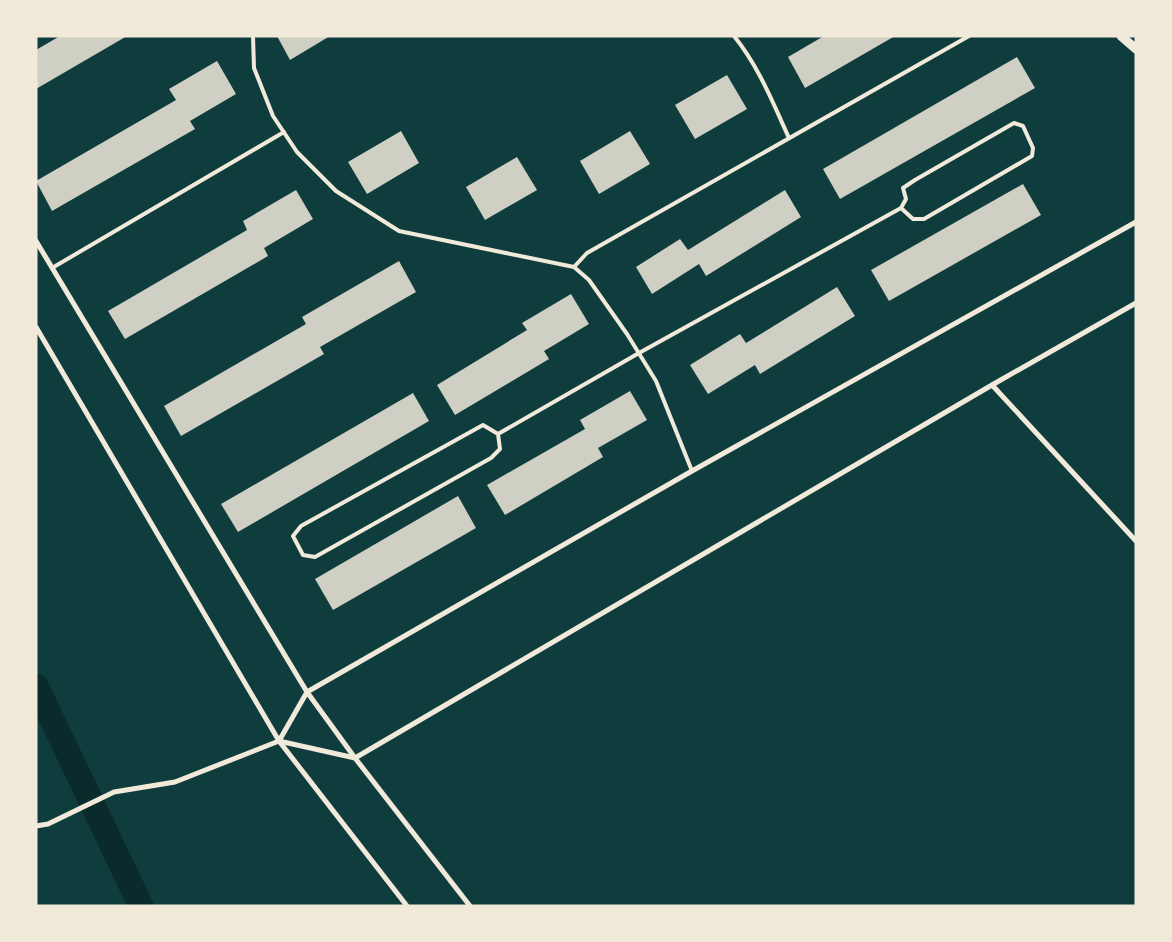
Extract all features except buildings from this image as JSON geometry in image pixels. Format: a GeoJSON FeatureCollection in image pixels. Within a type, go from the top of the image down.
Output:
{"type":"FeatureCollection","features":[{"type":"Feature","properties":{"kind":"street"},"geometry":{"type":"LineString","coordinates":[[1121,36],[1136,49]]}},
{"type":"Feature","properties":{"kind":"street"},"geometry":{"type":"LineString","coordinates":[[279,741],[307,692],[692,471],[1136,222]]}},
{"type":"Feature","properties":{"kind":"street"},"geometry":{"type":"LineString","coordinates":[[36,241],[307,692],[355,758],[470,906]]}},
{"type":"Feature","properties":{"kind":"street"},"geometry":{"type":"LineString","coordinates":[[36,826],[48,824],[114,792],[175,782],[279,741],[355,758],[992,385],[1136,303]]}},
{"type":"Feature","properties":{"kind":"street"},"geometry":{"type":"LineString","coordinates":[[36,327],[279,741],[407,906]]}},
{"type":"Feature","properties":{"kind":"street"},"geometry":{"type":"LineString","coordinates":[[992,385],[1136,541]]}},
{"type":"Feature","properties":{"kind":"lane"},"geometry":{"type":"LineString","coordinates":[[253,36],[254,68],[274,116],[298,152],[336,191],[399,231],[574,267],[589,280],[656,381],[692,471]]}},
{"type":"Feature","properties":{"kind":"lane"},"geometry":{"type":"LineString","coordinates":[[734,36],[767,86],[789,138]]}},
{"type":"Feature","properties":{"kind":"lane"},"geometry":{"type":"LineString","coordinates":[[574,267],[587,253],[969,36]]}},
{"type":"Feature","properties":{"kind":"lane"},"geometry":{"type":"LineString","coordinates":[[498,434],[639,353],[901,208],[906,199],[903,188],[1014,123],[1022,126],[1033,148],[1032,156],[924,218],[913,218],[901,208]]}},
{"type":"Feature","properties":{"kind":"lane"},"geometry":{"type":"LineString","coordinates":[[52,268],[284,132]]}},
{"type":"Feature","properties":{"kind":"lane"},"geometry":{"type":"LineString","coordinates":[[483,424],[498,434],[500,449],[492,458],[315,557],[302,556],[293,536],[302,526],[483,424]]}},
{"type":"Feature","properties":{"kind":"waterway"},"geometry":{"type":"LineString","coordinates":[[36,686],[141,906]]}}]}
